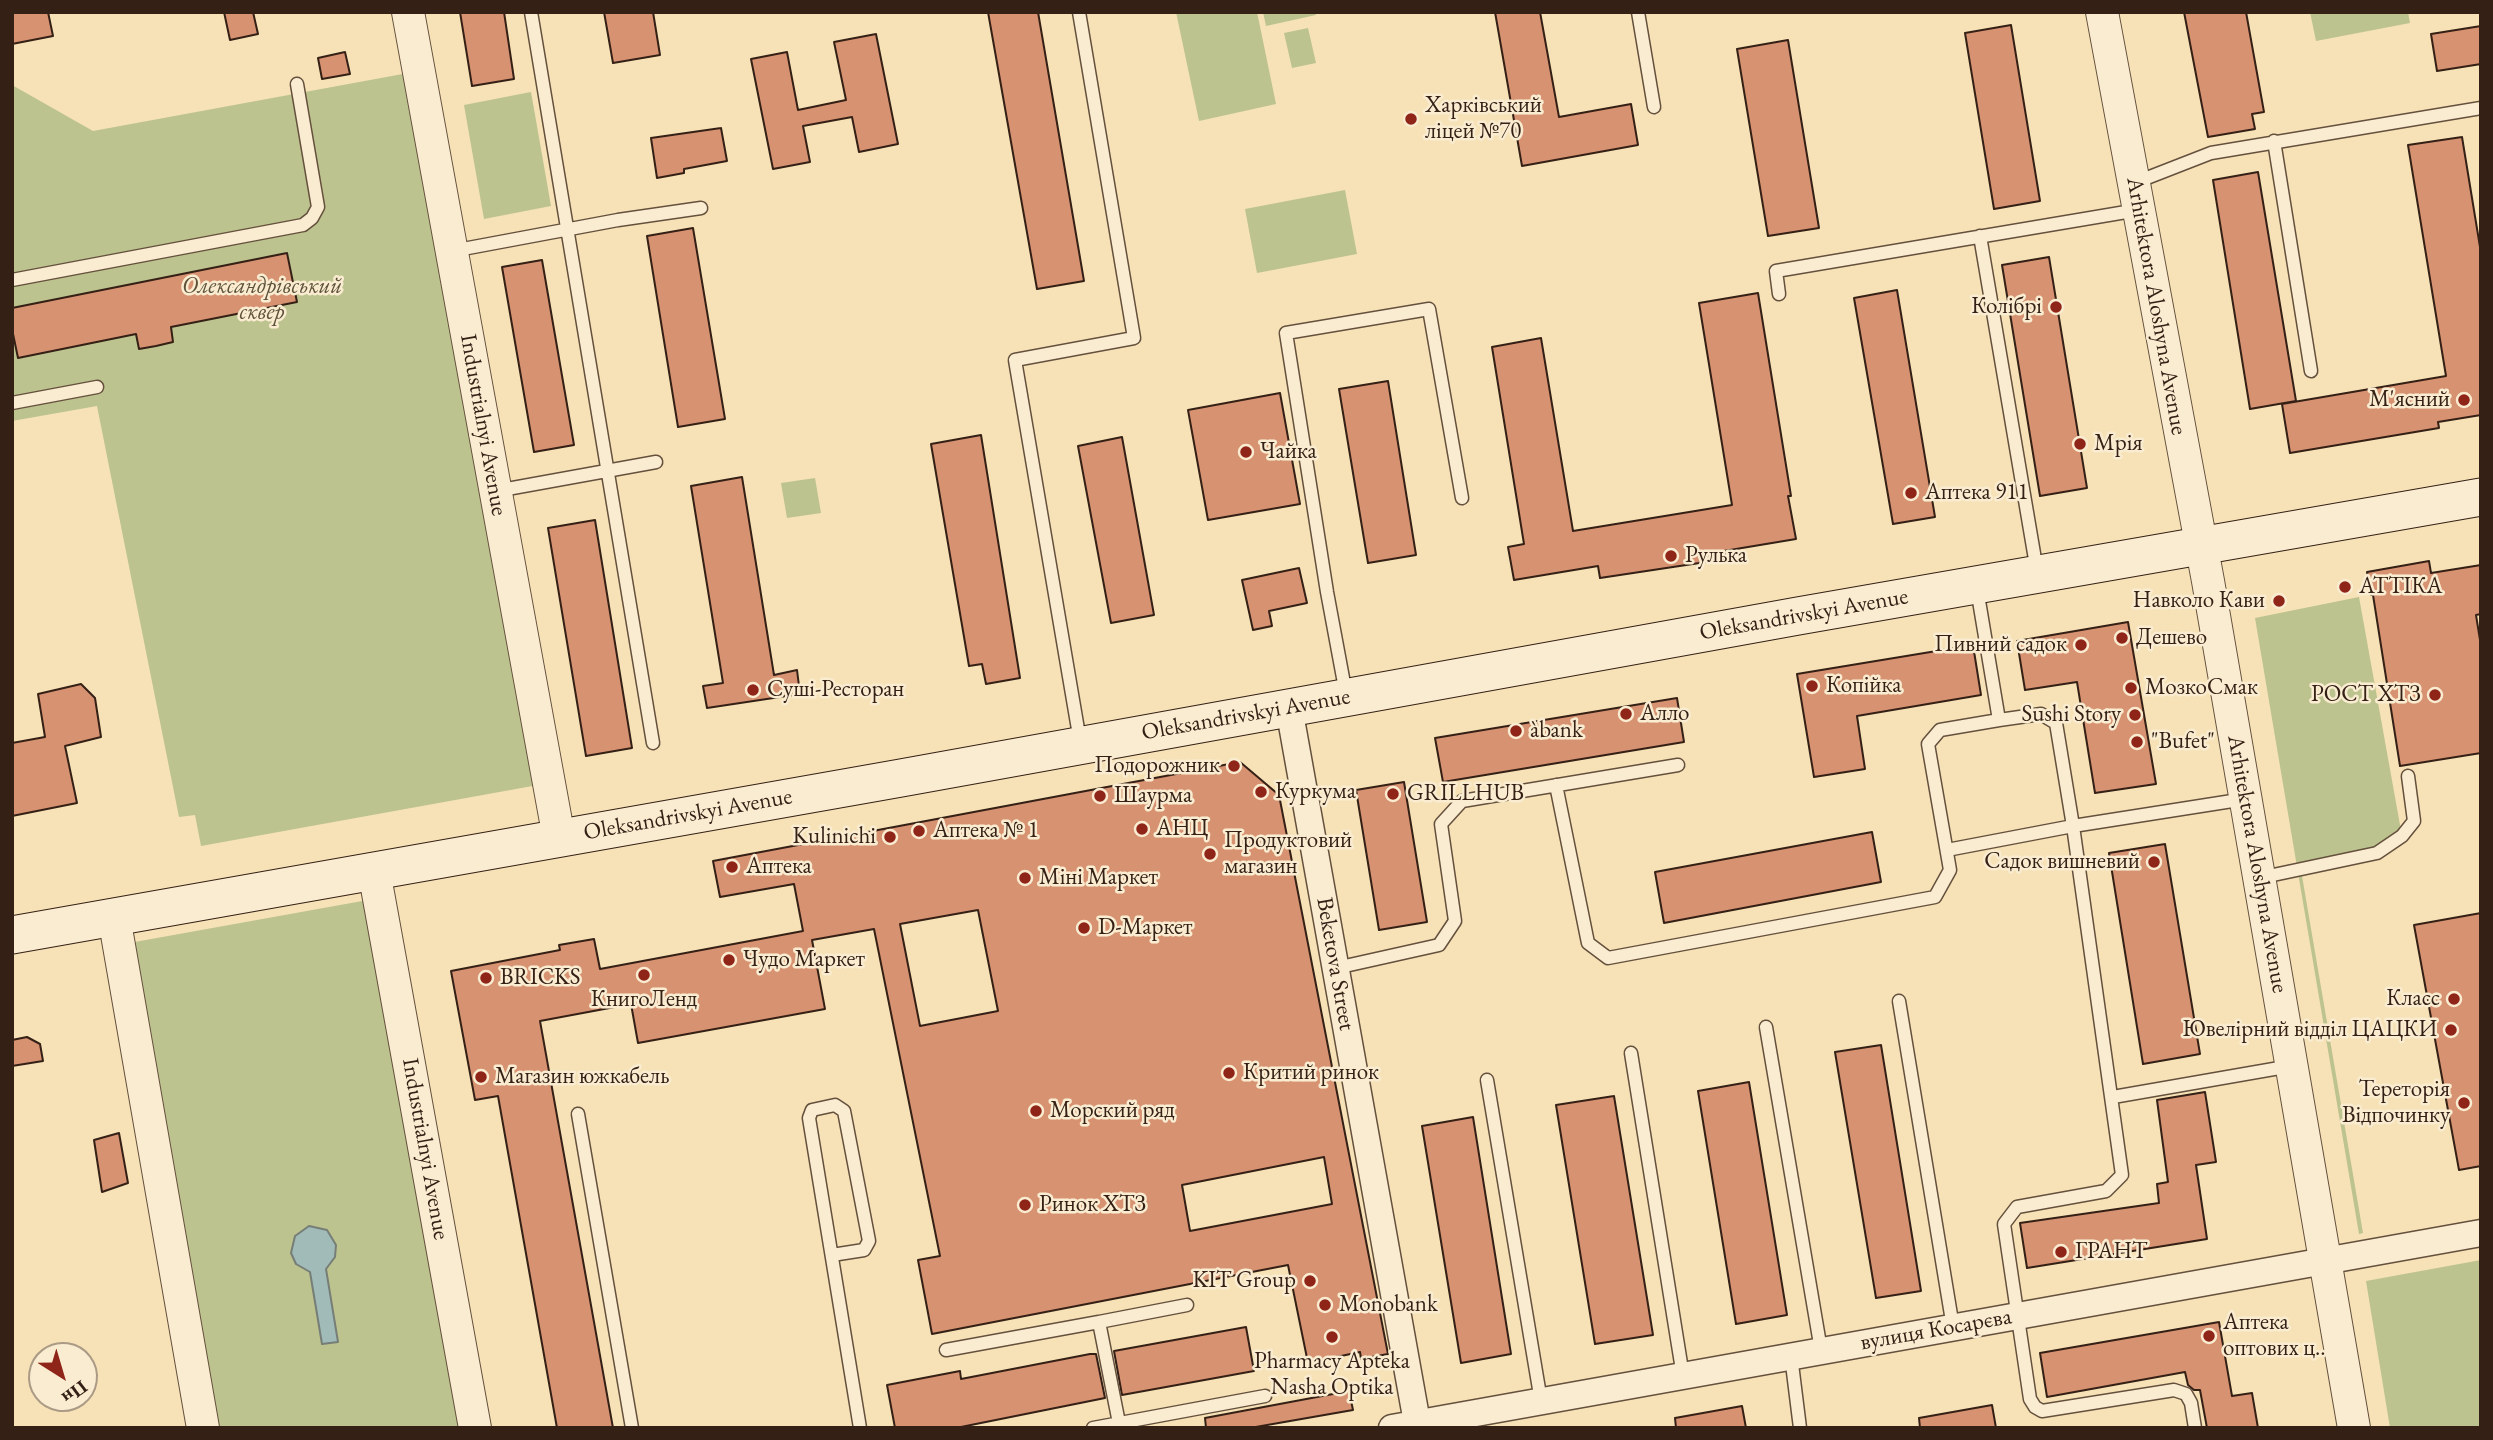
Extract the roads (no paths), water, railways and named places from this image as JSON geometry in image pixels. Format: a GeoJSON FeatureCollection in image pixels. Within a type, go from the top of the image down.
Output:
{"type":"FeatureCollection","features":[{"type":"Feature","properties":{"kind":"main road","name":"Oleksandrivskyi Avenue"},"geometry":{"type":"LineString","coordinates":[[12,935],[2481,496]]}},
{"type":"Feature","properties":{"kind":"street","name":"Industrialnyi Avenue"},"geometry":{"type":"LineString","coordinates":[[408,12],[559,838]]}},
{"type":"Feature","properties":{"kind":"street","name":"Arhitektora Aloshyna Avenue"},"geometry":{"type":"LineString","coordinates":[[2102,12],[2293,1065],[2354,1428]]}},
{"type":"Feature","properties":{"kind":"street","name":"Beketova Street"},"geometry":{"type":"LineString","coordinates":[[1289,708],[1336,968],[1409,1426]]}},
{"type":"Feature","properties":{"kind":"street","name":"Industrialnyi Avenue"},"geometry":{"type":"LineString","coordinates":[[374,871],[475,1428]]}},
{"type":"Feature","properties":{"kind":"street"},"geometry":{"type":"LineString","coordinates":[[114,917],[203,1428]]}},
{"type":"Feature","properties":{"kind":"street","name":"вулиця Косарєва"},"geometry":{"type":"LineString","coordinates":[[1409,1426],[2481,1233]]}},
{"type":"Feature","properties":{"kind":"lane"},"geometry":{"type":"LineString","coordinates":[[531,12],[653,743]]}},
{"type":"Feature","properties":{"kind":"lane"},"geometry":{"type":"LineString","coordinates":[[1079,12],[1134,338],[1015,360],[1081,745]]}},
{"type":"Feature","properties":{"kind":"lane"},"geometry":{"type":"LineString","coordinates":[[1638,12],[1654,107]]}},
{"type":"Feature","properties":{"kind":"lane"},"geometry":{"type":"LineString","coordinates":[[12,280],[303,225],[312,218],[318,207],[297,84]]}},
{"type":"Feature","properties":{"kind":"lane"},"geometry":{"type":"LineString","coordinates":[[1779,294],[1776,271],[1980,236],[2136,197],[2211,153],[2481,108]]}},
{"type":"Feature","properties":{"kind":"lane"},"geometry":{"type":"LineString","coordinates":[[2274,141],[2311,371]]}},
{"type":"Feature","properties":{"kind":"lane"},"geometry":{"type":"LineString","coordinates":[[452,251],[566,229],[701,208]]}},
{"type":"Feature","properties":{"kind":"lane"},"geometry":{"type":"LineString","coordinates":[[1980,236],[2037,574]]}},
{"type":"Feature","properties":{"kind":"lane"},"geometry":{"type":"LineString","coordinates":[[1346,697],[1286,333],[1429,309],[1462,498]]}},
{"type":"Feature","properties":{"kind":"lane"},"geometry":{"type":"LineString","coordinates":[[12,403],[97,387]]}},
{"type":"Feature","properties":{"kind":"lane"},"geometry":{"type":"LineString","coordinates":[[495,491],[656,462]]}},
{"type":"Feature","properties":{"kind":"lane"},"geometry":{"type":"LineString","coordinates":[[1976,585],[1999,720]]}},
{"type":"Feature","properties":{"kind":"lane"},"geometry":{"type":"LineString","coordinates":[[1556,785],[1588,943],[1608,958],[1935,897],[1950,870],[1928,744],[1940,730],[2041,713],[2056,723],[2122,1175],[2106,1191],[2017,1207],[2004,1224],[2031,1399],[2035,1407],[2042,1410],[2175,1390],[2186,1394],[2191,1403],[2195,1428]]}},
{"type":"Feature","properties":{"kind":"lane"},"geometry":{"type":"LineString","coordinates":[[1336,968],[1439,945],[1455,921],[1441,824],[1462,802],[1678,765]]}},
{"type":"Feature","properties":{"kind":"lane"},"geometry":{"type":"LineString","coordinates":[[2259,878],[2377,853],[2402,836],[2414,821],[2408,776]]}},
{"type":"Feature","properties":{"kind":"lane"},"geometry":{"type":"LineString","coordinates":[[1947,850],[2073,826],[2245,799]]}},
{"type":"Feature","properties":{"kind":"lane"},"geometry":{"type":"LineString","coordinates":[[1899,1001],[1952,1327]]}},
{"type":"Feature","properties":{"kind":"lane"},"geometry":{"type":"LineString","coordinates":[[1766,1027],[1821,1350]]}},
{"type":"Feature","properties":{"kind":"lane"},"geometry":{"type":"LineString","coordinates":[[1631,1053],[1683,1376]]}},
{"type":"Feature","properties":{"kind":"lane"},"geometry":{"type":"LineString","coordinates":[[2112,1097],[2293,1065]]}},
{"type":"Feature","properties":{"kind":"lane"},"geometry":{"type":"LineString","coordinates":[[1487,1080],[1541,1401]]}},
{"type":"Feature","properties":{"kind":"lane"},"geometry":{"type":"LineString","coordinates":[[832,1255],[864,1250],[869,1241],[844,1111],[835,1105],[813,1110],[809,1118],[860,1428]]}},
{"type":"Feature","properties":{"kind":"lane"},"geometry":{"type":"LineString","coordinates":[[578,1114],[632,1428]]}},
{"type":"Feature","properties":{"kind":"lane"},"geometry":{"type":"LineString","coordinates":[[946,1350],[1187,1305]]}},
{"type":"Feature","properties":{"kind":"lane"},"geometry":{"type":"LineString","coordinates":[[1099,1322],[1119,1423]]}},
{"type":"Feature","properties":{"kind":"lane"},"geometry":{"type":"LineString","coordinates":[[1791,1356],[1800,1428]]}},
{"type":"Feature","properties":{"kind":"lane"},"geometry":{"type":"LineString","coordinates":[[1093,1428],[1265,1396]]}},
{"type":"Feature","properties":{"kind":"water"},"geometry":{"type":"Polygon","coordinates":[[[309,1226],[327,1230],[336,1245],[335,1257],[326,1269],[338,1342],[322,1344],[310,1272],[296,1264],[291,1253],[295,1236],[309,1226]]]}},
{"type":"Feature","properties":{"kind":"place","name":"Харківський ліцей №70"},"geometry":{"type":"Point","coordinates":[1411,119]}},
{"type":"Feature","properties":{"kind":"place","name":"Колібрі"},"geometry":{"type":"Point","coordinates":[2056,307]}},
{"type":"Feature","properties":{"kind":"place","name":"М'ясний"},"geometry":{"type":"Point","coordinates":[2464,400]}},
{"type":"Feature","properties":{"kind":"place","name":"Мрiя"},"geometry":{"type":"Point","coordinates":[2080,444]}},
{"type":"Feature","properties":{"kind":"place","name":"Чайка"},"geometry":{"type":"Point","coordinates":[1246,452]}},
{"type":"Feature","properties":{"kind":"place","name":"Аптека 911"},"geometry":{"type":"Point","coordinates":[1911,493]}},
{"type":"Feature","properties":{"kind":"place","name":"Рулька"},"geometry":{"type":"Point","coordinates":[1671,556]}},
{"type":"Feature","properties":{"kind":"place","name":"АТТІКА"},"geometry":{"type":"Point","coordinates":[2345,587]}},
{"type":"Feature","properties":{"kind":"place","name":"Навколо Кави"},"geometry":{"type":"Point","coordinates":[2279,601]}},
{"type":"Feature","properties":{"kind":"place","name":"Дешево"},"geometry":{"type":"Point","coordinates":[2122,638]}},
{"type":"Feature","properties":{"kind":"place","name":"Пивний садок"},"geometry":{"type":"Point","coordinates":[2081,645]}},
{"type":"Feature","properties":{"kind":"place","name":"Копійка"},"geometry":{"type":"Point","coordinates":[1812,686]}},
{"type":"Feature","properties":{"kind":"place","name":"МозкоСмак"},"geometry":{"type":"Point","coordinates":[2131,688]}},
{"type":"Feature","properties":{"kind":"place","name":"Суші-Ресторан"},"geometry":{"type":"Point","coordinates":[753,690]}},
{"type":"Feature","properties":{"kind":"place","name":"РОСТ ХТЗ"},"geometry":{"type":"Point","coordinates":[2435,695]}},
{"type":"Feature","properties":{"kind":"place","name":"Алло"},"geometry":{"type":"Point","coordinates":[1626,714]}},
{"type":"Feature","properties":{"kind":"place","name":"Sushi Story"},"geometry":{"type":"Point","coordinates":[2135,715]}},
{"type":"Feature","properties":{"kind":"place","name":"àbank"},"geometry":{"type":"Point","coordinates":[1516,731]}},
{"type":"Feature","properties":{"kind":"place","name":"\"Bufet\""},"geometry":{"type":"Point","coordinates":[2137,742]}},
{"type":"Feature","properties":{"kind":"place","name":"Подорожник"},"geometry":{"type":"Point","coordinates":[1234,766]}},
{"type":"Feature","properties":{"kind":"place","name":"Куркума"},"geometry":{"type":"Point","coordinates":[1261,792]}},
{"type":"Feature","properties":{"kind":"place","name":"GRILLHUB"},"geometry":{"type":"Point","coordinates":[1393,794]}},
{"type":"Feature","properties":{"kind":"place","name":"Шаурма"},"geometry":{"type":"Point","coordinates":[1100,796]}},
{"type":"Feature","properties":{"kind":"place","name":"АНЦ"},"geometry":{"type":"Point","coordinates":[1142,829]}},
{"type":"Feature","properties":{"kind":"place","name":"Аптека № 1"},"geometry":{"type":"Point","coordinates":[919,831]}},
{"type":"Feature","properties":{"kind":"place","name":"Kulinichi"},"geometry":{"type":"Point","coordinates":[890,837]}},
{"type":"Feature","properties":{"kind":"place","name":"Продуктовий магазин"},"geometry":{"type":"Point","coordinates":[1210,854]}},
{"type":"Feature","properties":{"kind":"place","name":"Садок вишневий"},"geometry":{"type":"Point","coordinates":[2154,862]}},
{"type":"Feature","properties":{"kind":"place","name":"Аптека"},"geometry":{"type":"Point","coordinates":[732,867]}},
{"type":"Feature","properties":{"kind":"place","name":"Міні Маркет"},"geometry":{"type":"Point","coordinates":[1025,878]}},
{"type":"Feature","properties":{"kind":"place","name":"D-Mаркет"},"geometry":{"type":"Point","coordinates":[1084,928]}},
{"type":"Feature","properties":{"kind":"place","name":"Чудо Маркет"},"geometry":{"type":"Point","coordinates":[729,960]}},
{"type":"Feature","properties":{"kind":"place","name":"КнигоЛенд"},"geometry":{"type":"Point","coordinates":[644,975]}},
{"type":"Feature","properties":{"kind":"place","name":"BRICKS"},"geometry":{"type":"Point","coordinates":[486,978]}},
{"type":"Feature","properties":{"kind":"place","name":"Класс"},"geometry":{"type":"Point","coordinates":[2454,999]}},
{"type":"Feature","properties":{"kind":"place","name":"Ювелірний відділ ЦАЦКИ"},"geometry":{"type":"Point","coordinates":[2451,1030]}},
{"type":"Feature","properties":{"kind":"place","name":"Критий ринок"},"geometry":{"type":"Point","coordinates":[1229,1073]}},
{"type":"Feature","properties":{"kind":"place","name":"Магазин южкабель"},"geometry":{"type":"Point","coordinates":[481,1077]}},
{"type":"Feature","properties":{"kind":"place","name":"Тереторія Відпочинку"},"geometry":{"type":"Point","coordinates":[2464,1103]}},
{"type":"Feature","properties":{"kind":"place","name":"Морский ряд"},"geometry":{"type":"Point","coordinates":[1036,1111]}},
{"type":"Feature","properties":{"kind":"place","name":"Ринок ХТЗ"},"geometry":{"type":"Point","coordinates":[1025,1205]}},
{"type":"Feature","properties":{"kind":"place","name":"ГРАНТ"},"geometry":{"type":"Point","coordinates":[2061,1252]}},
{"type":"Feature","properties":{"kind":"place","name":"KIT Group"},"geometry":{"type":"Point","coordinates":[1310,1281]}},
{"type":"Feature","properties":{"kind":"place","name":"Monobank"},"geometry":{"type":"Point","coordinates":[1325,1305]}},
{"type":"Feature","properties":{"kind":"place","name":"Аптека оптових ц‥"},"geometry":{"type":"Point","coordinates":[2209,1336]}},
{"type":"Feature","properties":{"kind":"place","name":"Pharmacy Apteka Nasha Optika"},"geometry":{"type":"Point","coordinates":[1332,1337]}},
{"type":"Feature","properties":{"kind":"park label","name":"Олександрівський сквер"},"geometry":{"type":"Point","coordinates":[262,300]}}]}
